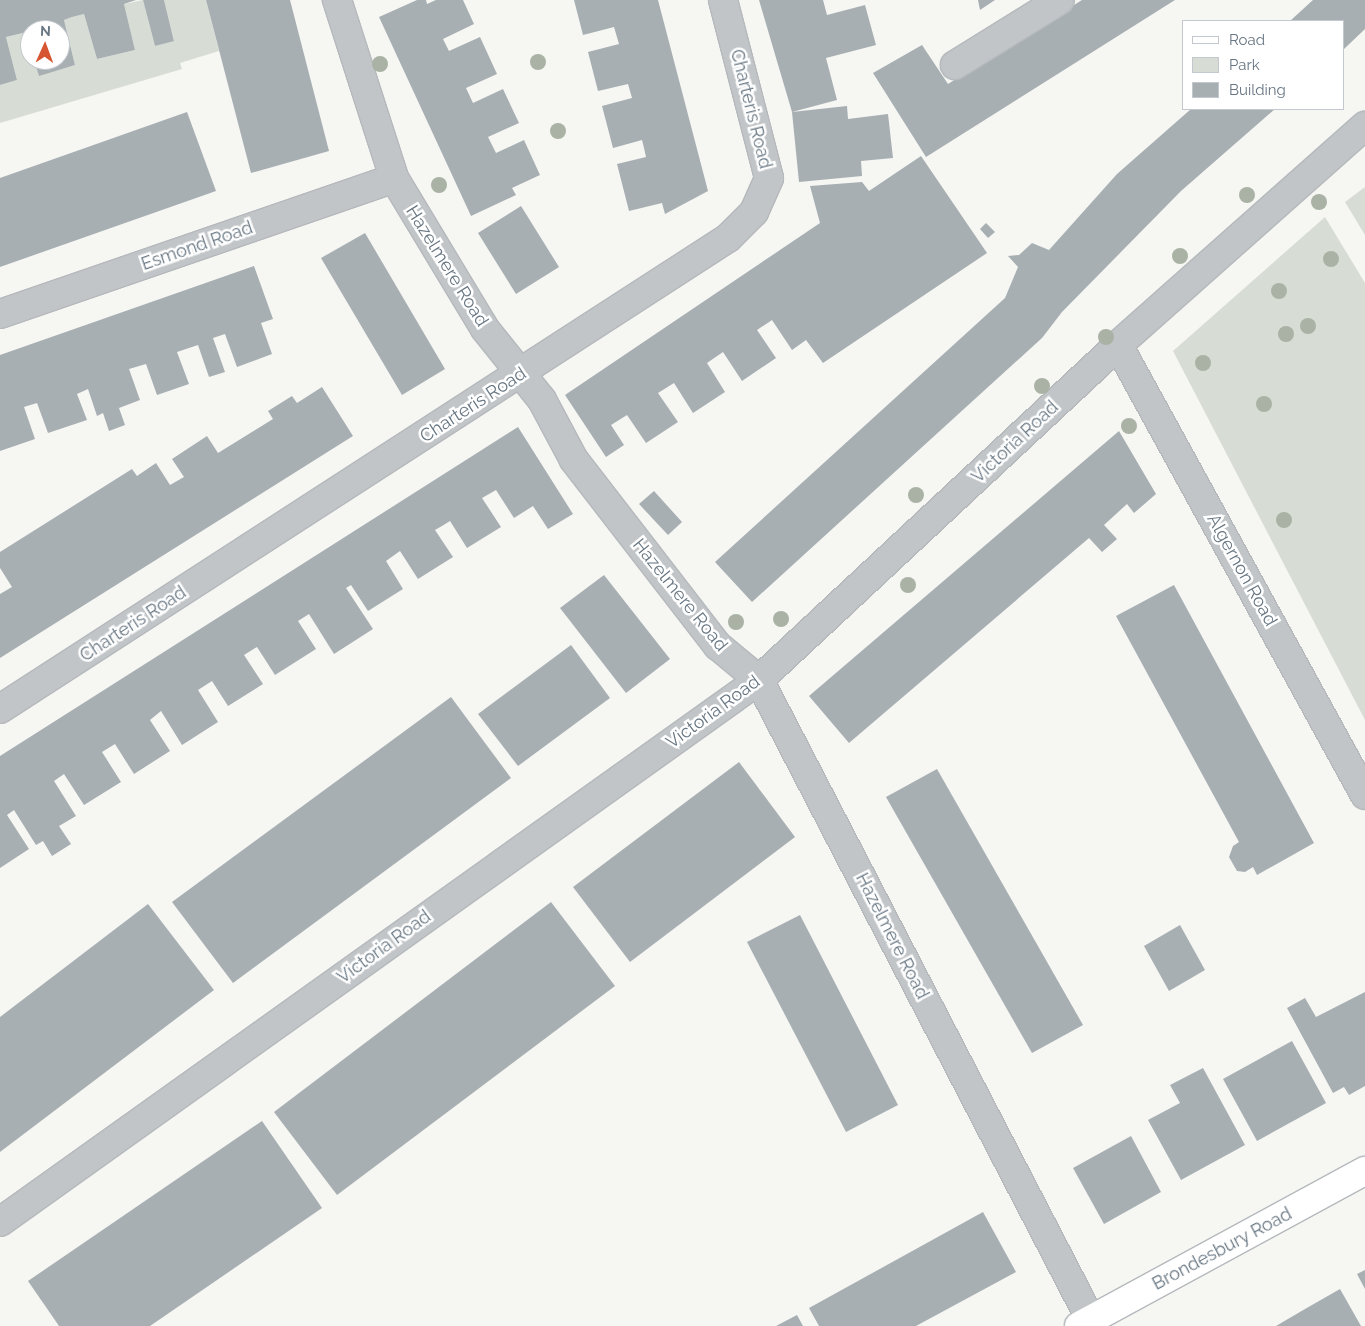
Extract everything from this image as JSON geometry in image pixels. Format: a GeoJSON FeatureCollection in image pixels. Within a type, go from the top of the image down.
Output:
{"type":"FeatureCollection","features":[{"type":"Feature","properties":{"kind":"main road","name":"Brondesbury Road"},"geometry":{"type":"LineString","coordinates":[[1088,1324],[1365,1170]]}},
{"type":"Feature","properties":{"kind":"street","name":"Hazelmere Road"},"geometry":{"type":"LineString","coordinates":[[337,0],[394,178],[485,329],[542,400],[574,460],[718,646],[759,680],[1088,1324]]}},
{"type":"Feature","properties":{"kind":"street","name":"Charteris Road"},"geometry":{"type":"LineString","coordinates":[[0,710],[728,238],[754,212],[769,178],[723,0]]}},
{"type":"Feature","properties":{"kind":"street"},"geometry":{"type":"LineString","coordinates":[[955,65],[1060,0]]}},
{"type":"Feature","properties":{"kind":"street","name":"Victoria Road"},"geometry":{"type":"LineString","coordinates":[[0,1222],[759,680],[1118,346],[1365,126]]}},
{"type":"Feature","properties":{"kind":"street","name":"Esmond Road"},"geometry":{"type":"LineString","coordinates":[[0,314],[394,178]]}},
{"type":"Feature","properties":{"kind":"street","name":"Algernon Road"},"geometry":{"type":"LineString","coordinates":[[1118,346],[1365,795]]}},
{"type":"Feature","properties":{"kind":"green space"},"geometry":{"type":"Polygon","coordinates":[[[143,0],[155,46],[174,40],[164,0],[206,0],[219,51],[180,63],[182,69],[0,123],[0,85],[17,80],[6,37],[20,34],[20,70],[37,70],[39,75],[57,70],[70,70],[70,66],[75,65],[70,45],[70,20],[64,20],[72,17],[84,14],[97,59],[135,50],[124,4],[143,0]]]}},
{"type":"Feature","properties":{"kind":"green space"},"geometry":{"type":"Polygon","coordinates":[[[1365,187],[1365,235],[1345,202],[1365,187]]]}},
{"type":"Feature","properties":{"kind":"green space"},"geometry":{"type":"Polygon","coordinates":[[[1325,217],[1365,283],[1365,720],[1173,351],[1325,217]]]}},
{"type":"Feature","properties":{"kind":"building"},"geometry":{"type":"Polygon","coordinates":[[[0,0],[136,0],[124,4],[135,50],[97,59],[84,14],[64,20],[20,20],[20,34],[6,37],[17,80],[0,85],[0,0]]]}},
{"type":"Feature","properties":{"kind":"building"},"geometry":{"type":"Polygon","coordinates":[[[143,0],[164,0],[174,41],[155,46],[143,0]]]}},
{"type":"Feature","properties":{"kind":"building"},"geometry":{"type":"Polygon","coordinates":[[[206,0],[290,0],[329,151],[251,173],[206,0]]]}},
{"type":"Feature","properties":{"kind":"building"},"geometry":{"type":"Polygon","coordinates":[[[417,0],[426,0],[427,4],[436,0],[463,0],[474,24],[443,39],[449,51],[480,37],[497,74],[466,88],[473,103],[503,89],[519,123],[488,137],[496,153],[524,140],[540,175],[512,188],[516,195],[471,216],[379,17],[417,0]]]}},
{"type":"Feature","properties":{"kind":"building"},"geometry":{"type":"Polygon","coordinates":[[[574,0],[658,0],[708,191],[665,214],[662,203],[629,211],[617,164],[646,157],[642,140],[613,148],[602,106],[632,98],[628,84],[598,91],[588,52],[619,44],[614,27],[583,35],[574,0]]]}},
{"type":"Feature","properties":{"kind":"building"},"geometry":{"type":"Polygon","coordinates":[[[759,0],[823,0],[827,15],[865,5],[876,45],[826,58],[837,100],[792,112],[759,0]]]}},
{"type":"Feature","properties":{"kind":"building"},"geometry":{"type":"Polygon","coordinates":[[[978,0],[995,0],[980,10],[978,0]]]}},
{"type":"Feature","properties":{"kind":"building"},"geometry":{"type":"Polygon","coordinates":[[[1082,0],[1175,0],[926,157],[873,73],[922,45],[948,84],[1082,0]]]}},
{"type":"Feature","properties":{"kind":"building"},"geometry":{"type":"Polygon","coordinates":[[[1313,0],[1365,0],[1365,29],[1345,48],[1345,20],[1291,20],[1313,0]]]}},
{"type":"Feature","properties":{"kind":"building"},"geometry":{"type":"Polygon","coordinates":[[[70,45],[75,65],[70,67],[70,45]]]}},
{"type":"Feature","properties":{"kind":"building"},"geometry":{"type":"Polygon","coordinates":[[[37,70],[59,70],[39,76],[37,70]]]}},
{"type":"Feature","properties":{"kind":"building"},"geometry":{"type":"Polygon","coordinates":[[[847,106],[848,119],[888,114],[893,158],[861,161],[862,176],[799,182],[792,112],[847,106]]]}},
{"type":"Feature","properties":{"kind":"building"},"geometry":{"type":"Polygon","coordinates":[[[1190,110],[1274,110],[1181,191],[1062,312],[1042,338],[752,602],[715,562],[1005,298],[1018,267],[1008,256],[1019,255],[1032,243],[1049,250],[1117,174],[1190,110]]]}},
{"type":"Feature","properties":{"kind":"building"},"geometry":{"type":"Polygon","coordinates":[[[187,112],[216,191],[0,267],[0,178],[187,112]]]}},
{"type":"Feature","properties":{"kind":"building"},"geometry":{"type":"Polygon","coordinates":[[[921,156],[987,253],[823,363],[806,340],[792,350],[772,320],[757,330],[776,358],[742,381],[723,352],[707,363],[725,392],[693,413],[674,383],[658,393],[678,422],[646,443],[627,415],[611,425],[624,445],[606,457],[565,395],[820,223],[810,186],[862,182],[869,191],[921,156]]]}},
{"type":"Feature","properties":{"kind":"building"},"geometry":{"type":"Polygon","coordinates":[[[521,206],[559,267],[516,294],[478,233],[521,206]]]}},
{"type":"Feature","properties":{"kind":"building"},"geometry":{"type":"Polygon","coordinates":[[[986,223],[995,232],[988,238],[980,229],[986,223]]]}},
{"type":"Feature","properties":{"kind":"building"},"geometry":{"type":"Polygon","coordinates":[[[365,233],[445,369],[402,395],[321,258],[365,233]]]}},
{"type":"Feature","properties":{"kind":"building"},"geometry":{"type":"Polygon","coordinates":[[[254,266],[273,319],[261,323],[272,354],[237,367],[225,334],[213,338],[225,372],[209,377],[198,345],[177,352],[189,384],[157,395],[146,364],[129,369],[140,400],[119,408],[125,425],[109,431],[103,413],[97,416],[88,389],[77,394],[87,420],[48,433],[37,403],[24,407],[35,439],[0,451],[0,355],[254,266]]]}},
{"type":"Feature","properties":{"kind":"building"},"geometry":{"type":"Polygon","coordinates":[[[322,387],[353,436],[0,658],[0,594],[12,587],[0,568],[0,552],[132,469],[137,476],[156,463],[170,485],[184,477],[172,459],[207,436],[218,453],[273,419],[268,411],[292,396],[297,403],[322,387]]]}},
{"type":"Feature","properties":{"kind":"building"},"geometry":{"type":"Polygon","coordinates":[[[518,427],[573,514],[548,529],[533,506],[514,518],[496,490],[482,498],[501,527],[467,548],[450,521],[435,530],[453,557],[418,579],[400,551],[386,561],[403,589],[368,611],[351,585],[346,588],[373,629],[334,654],[309,614],[298,621],[316,649],[275,675],[257,647],[244,655],[263,684],[228,706],[212,681],[198,690],[218,722],[182,745],[161,711],[150,720],[170,751],[134,774],[115,744],[102,752],[121,782],[84,805],[64,774],[54,781],[76,816],[59,826],[71,844],[52,856],[43,841],[36,845],[14,810],[7,815],[29,849],[0,868],[0,756],[518,427]]]}},
{"type":"Feature","properties":{"kind":"building"},"geometry":{"type":"Polygon","coordinates":[[[1119,431],[1156,494],[1134,513],[1127,504],[1104,525],[1117,539],[1102,552],[1089,538],[849,743],[809,696],[1119,431]]]}},
{"type":"Feature","properties":{"kind":"building"},"geometry":{"type":"Polygon","coordinates":[[[654,491],[682,522],[668,535],[639,504],[654,491]]]}},
{"type":"Feature","properties":{"kind":"building"},"geometry":{"type":"Polygon","coordinates":[[[604,575],[670,659],[626,693],[560,608],[604,575]]]}},
{"type":"Feature","properties":{"kind":"building"},"geometry":{"type":"Polygon","coordinates":[[[1174,585],[1314,843],[1257,875],[1253,867],[1245,872],[1237,871],[1229,857],[1233,846],[1239,842],[1116,616],[1174,585]]]}},
{"type":"Feature","properties":{"kind":"building"},"geometry":{"type":"Polygon","coordinates":[[[571,645],[610,698],[518,766],[478,714],[571,645]]]}},
{"type":"Feature","properties":{"kind":"building"},"geometry":{"type":"Polygon","coordinates":[[[451,697],[511,778],[233,983],[172,902],[451,697]]]}},
{"type":"Feature","properties":{"kind":"building"},"geometry":{"type":"Polygon","coordinates":[[[739,762],[795,837],[630,962],[573,887],[739,762]]]}},
{"type":"Feature","properties":{"kind":"building"},"geometry":{"type":"Polygon","coordinates":[[[937,769],[1083,1025],[1032,1053],[886,797],[937,769]]]}},
{"type":"Feature","properties":{"kind":"building"},"geometry":{"type":"Polygon","coordinates":[[[551,902],[615,986],[337,1195],[274,1112],[551,902]]]}},
{"type":"Feature","properties":{"kind":"building"},"geometry":{"type":"Polygon","coordinates":[[[148,904],[214,990],[0,1152],[0,1017],[148,904]]]}},
{"type":"Feature","properties":{"kind":"building"},"geometry":{"type":"Polygon","coordinates":[[[800,915],[898,1105],[846,1132],[747,942],[800,915]]]}},
{"type":"Feature","properties":{"kind":"building"},"geometry":{"type":"Polygon","coordinates":[[[1180,925],[1205,970],[1169,991],[1144,946],[1180,925]]]}},
{"type":"Feature","properties":{"kind":"building"},"geometry":{"type":"Polygon","coordinates":[[[1365,992],[1365,1086],[1349,1095],[1344,1087],[1333,1093],[1287,1008],[1305,998],[1316,1017],[1365,992]]]}},
{"type":"Feature","properties":{"kind":"building"},"geometry":{"type":"Polygon","coordinates":[[[1292,1041],[1326,1103],[1257,1141],[1223,1079],[1292,1041]]]}},
{"type":"Feature","properties":{"kind":"building"},"geometry":{"type":"Polygon","coordinates":[[[1203,1068],[1245,1145],[1181,1180],[1148,1120],[1180,1103],[1170,1085],[1203,1068]]]}},
{"type":"Feature","properties":{"kind":"building"},"geometry":{"type":"Polygon","coordinates":[[[262,1121],[322,1208],[150,1326],[59,1326],[28,1281],[262,1121]]]}},
{"type":"Feature","properties":{"kind":"building"},"geometry":{"type":"Polygon","coordinates":[[[1131,1136],[1161,1192],[1104,1224],[1073,1168],[1131,1136]]]}},
{"type":"Feature","properties":{"kind":"building"},"geometry":{"type":"Polygon","coordinates":[[[983,1212],[1016,1272],[916,1326],[819,1326],[809,1308],[983,1212]]]}},
{"type":"Feature","properties":{"kind":"building"},"geometry":{"type":"Polygon","coordinates":[[[1365,1270],[1365,1289],[1357,1274],[1365,1270]]]}},
{"type":"Feature","properties":{"kind":"building"},"geometry":{"type":"Polygon","coordinates":[[[1340,1289],[1361,1326],[1276,1326],[1305,1309],[1340,1289]]]}},
{"type":"Feature","properties":{"kind":"building"},"geometry":{"type":"Polygon","coordinates":[[[797,1315],[803,1326],[776,1326],[797,1315]]]}}]}
